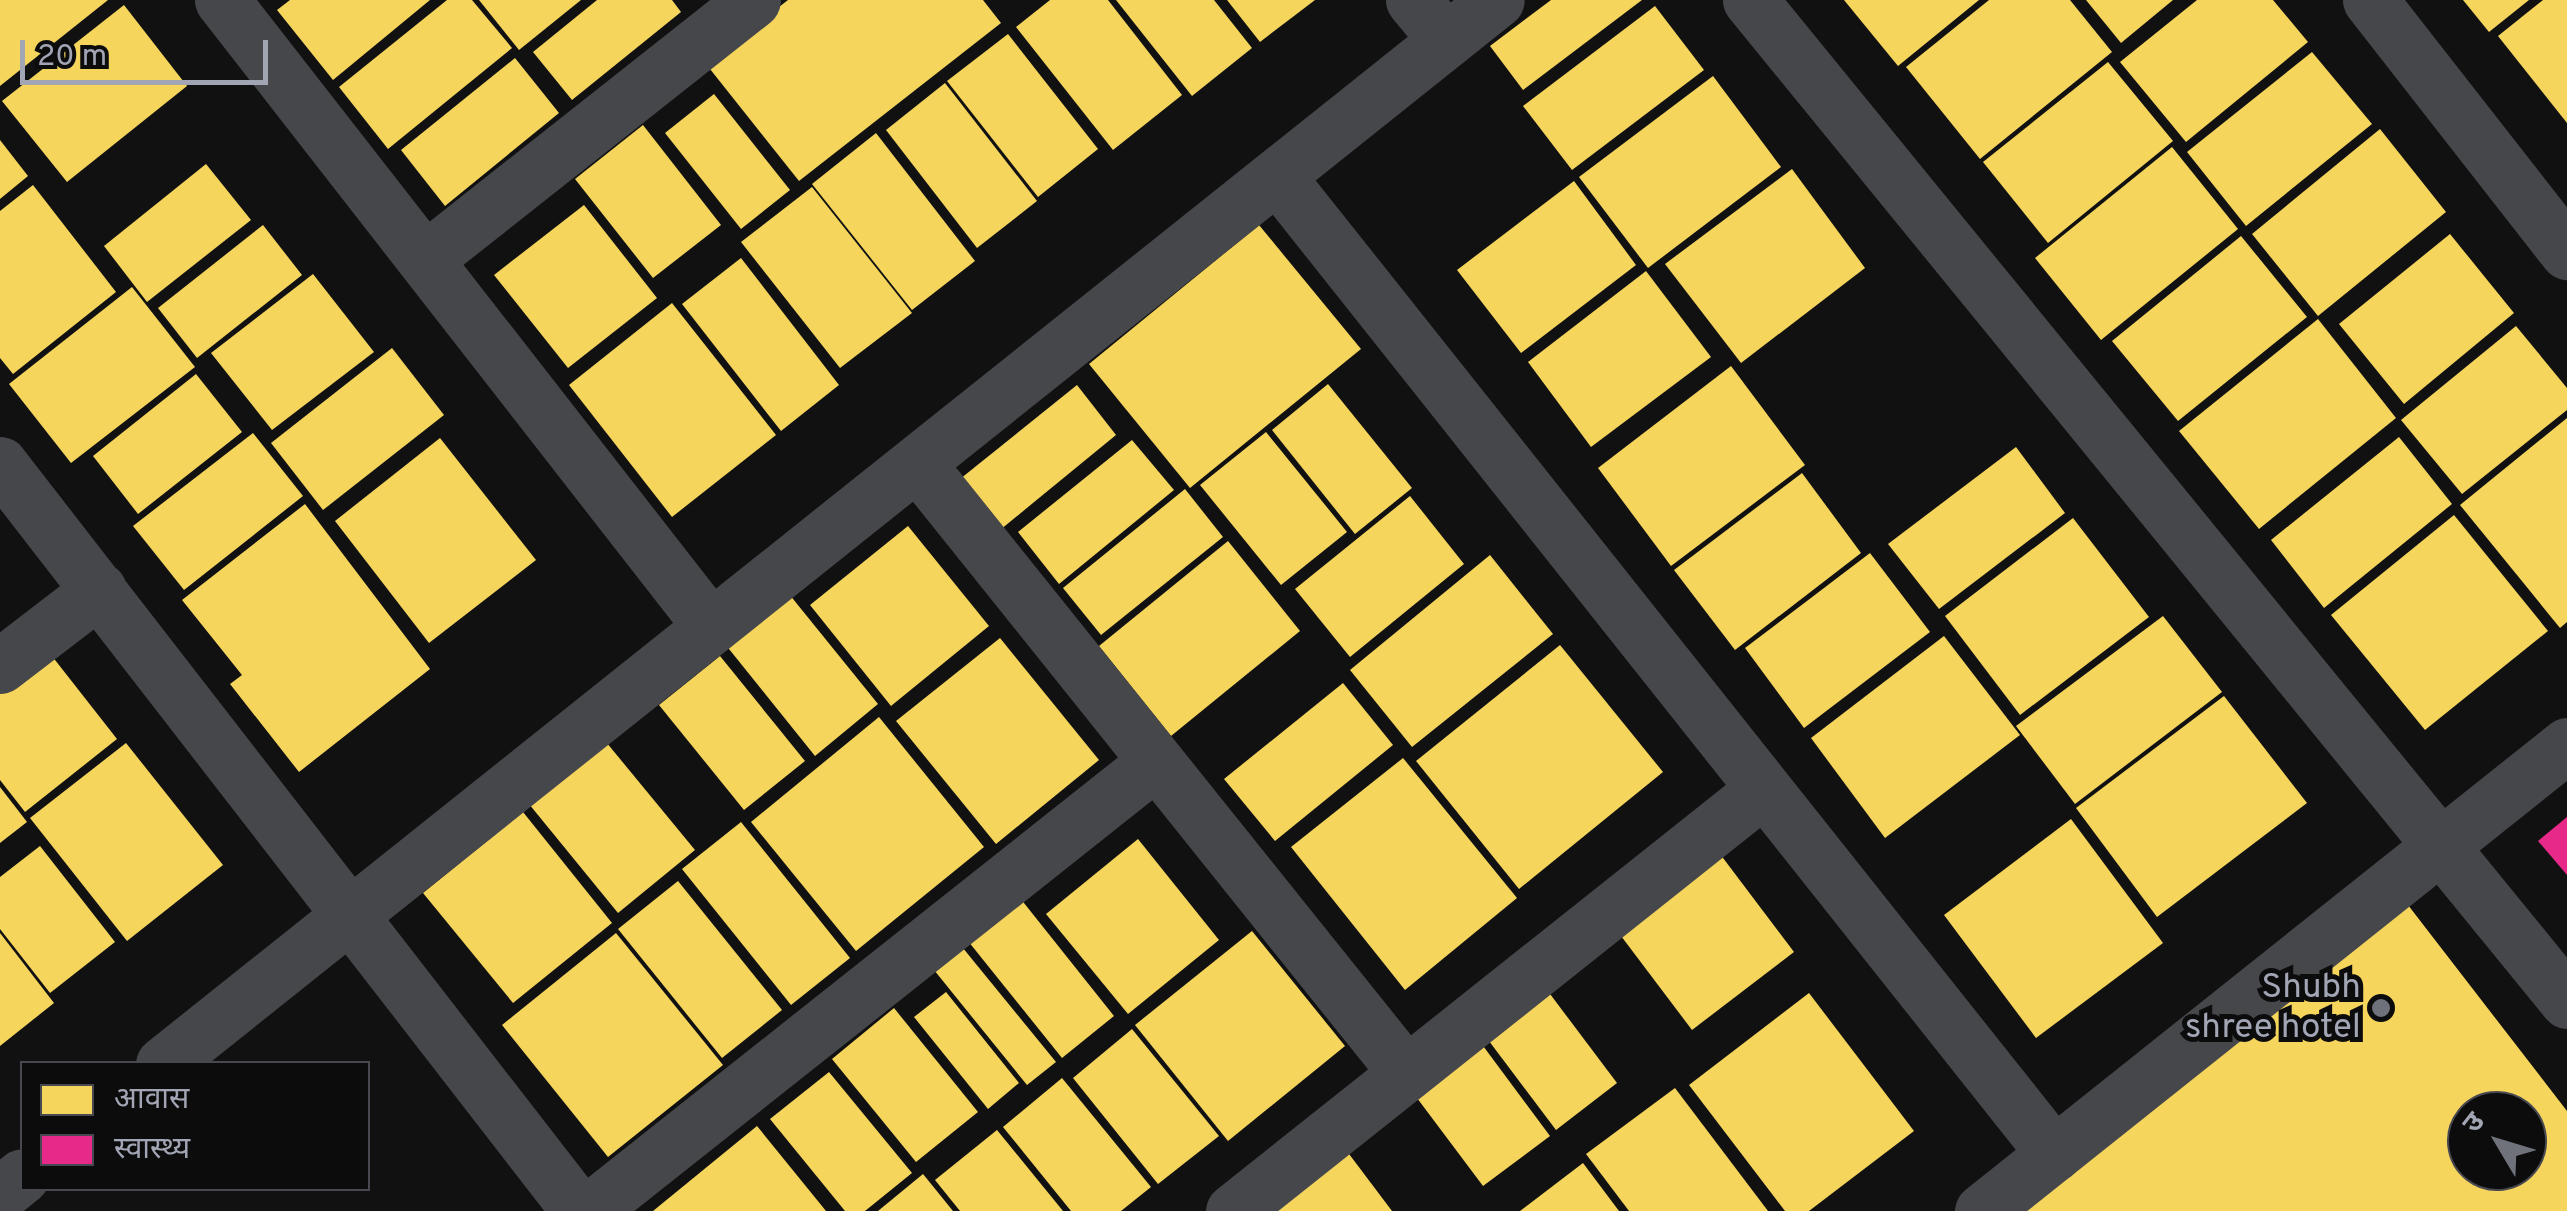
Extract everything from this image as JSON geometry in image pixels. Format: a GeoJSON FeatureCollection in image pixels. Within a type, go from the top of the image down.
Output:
{"type":"FeatureCollection","features":[{"type":"Feature","properties":{"kind":"street"},"geometry":{"type":"LineString","coordinates":[[222,0],[428,257],[711,626]]}},
{"type":"Feature","properties":{"kind":"street"},"geometry":{"type":"LineString","coordinates":[[167,1061],[1277,176],[1429,20],[1496,0]]}},
{"type":"Feature","properties":{"kind":"street"},"geometry":{"type":"LineString","coordinates":[[1750,0],[2567,1001]]}},
{"type":"Feature","properties":{"kind":"street"},"geometry":{"type":"LineString","coordinates":[[2370,0],[2567,252]]}},
{"type":"Feature","properties":{"kind":"street"},"geometry":{"type":"LineString","coordinates":[[428,257],[730,6]]}},
{"type":"Feature","properties":{"kind":"street"},"geometry":{"type":"LineString","coordinates":[[1277,176],[2054,1154]]}},
{"type":"Feature","properties":{"kind":"street"},"geometry":{"type":"LineString","coordinates":[[0,464],[353,912],[579,1211]]}},
{"type":"Feature","properties":{"kind":"street"},"geometry":{"type":"LineString","coordinates":[[917,464],[1406,1073]]}},
{"type":"Feature","properties":{"kind":"street"},"geometry":{"type":"LineString","coordinates":[[0,666],[99,590]]}},
{"type":"Feature","properties":{"kind":"street"},"geometry":{"type":"LineString","coordinates":[[1982,1211],[2567,745]]}},
{"type":"Feature","properties":{"kind":"street"},"geometry":{"type":"LineString","coordinates":[[589,1211],[1154,763]]}},
{"type":"Feature","properties":{"kind":"street"},"geometry":{"type":"LineString","coordinates":[[1232,1211],[1764,789]]}},
{"type":"Feature","properties":{"kind":"street"},"geometry":{"type":"LineString","coordinates":[[0,1194],[20,1178]]}},
{"type":"Feature","properties":{"kind":"building: आवास"},"geometry":{"type":"Polygon","coordinates":[[[0,0],[108,0],[0,86],[0,0]]]}},
{"type":"Feature","properties":{"kind":"building: आवास"},"geometry":{"type":"Polygon","coordinates":[[[290,0],[430,0],[333,80],[277,10],[290,0]]]}},
{"type":"Feature","properties":{"kind":"building: आवास"},"geometry":{"type":"Polygon","coordinates":[[[447,0],[472,0],[512,48],[388,149],[339,87],[447,0]]]}},
{"type":"Feature","properties":{"kind":"building: आवास"},"geometry":{"type":"Polygon","coordinates":[[[479,0],[581,0],[519,50],[479,0]]]}},
{"type":"Feature","properties":{"kind":"building: आवास"},"geometry":{"type":"Polygon","coordinates":[[[597,0],[672,0],[681,12],[572,100],[533,52],[597,0]]]}},
{"type":"Feature","properties":{"kind":"building: आवास"},"geometry":{"type":"Polygon","coordinates":[[[788,0],[983,0],[1001,23],[799,181],[706,64],[788,0]]]}},
{"type":"Feature","properties":{"kind":"building: आवास"},"geometry":{"type":"Polygon","coordinates":[[[1050,0],[1108,0],[1182,95],[1113,150],[1016,27],[1050,0]]]}},
{"type":"Feature","properties":{"kind":"building: आवास"},"geometry":{"type":"Polygon","coordinates":[[[1116,0],[1214,0],[1252,48],[1192,96],[1116,0]]]}},
{"type":"Feature","properties":{"kind":"building: आवास"},"geometry":{"type":"Polygon","coordinates":[[[1227,0],[1315,0],[1260,42],[1227,0]]]}},
{"type":"Feature","properties":{"kind":"building: आवास"},"geometry":{"type":"Polygon","coordinates":[[[1551,0],[1642,0],[1523,90],[1490,46],[1551,0]]]}},
{"type":"Feature","properties":{"kind":"building: आवास"},"geometry":{"type":"Polygon","coordinates":[[[1844,0],[1979,0],[1898,66],[1844,0]]]}},
{"type":"Feature","properties":{"kind":"building: आवास"},"geometry":{"type":"Polygon","coordinates":[[[1989,0],[2070,0],[2112,52],[1980,159],[1906,67],[1989,0]]]}},
{"type":"Feature","properties":{"kind":"building: आवास"},"geometry":{"type":"Polygon","coordinates":[[[2086,0],[2173,0],[2121,43],[2086,0]]]}},
{"type":"Feature","properties":{"kind":"building: आवास"},"geometry":{"type":"Polygon","coordinates":[[[2197,0],[2273,0],[2308,42],[2186,142],[2120,62],[2197,0]]]}},
{"type":"Feature","properties":{"kind":"building: आवास"},"geometry":{"type":"Polygon","coordinates":[[[2463,0],[2529,0],[2489,32],[2463,0]]]}},
{"type":"Feature","properties":{"kind":"building: आवास"},"geometry":{"type":"Polygon","coordinates":[[[2543,0],[2567,0],[2567,123],[2498,36],[2543,0]]]}},
{"type":"Feature","properties":{"kind":"building: आवास"},"geometry":{"type":"Polygon","coordinates":[[[124,5],[187,86],[67,182],[2,101],[124,5]]]}},
{"type":"Feature","properties":{"kind":"building: आवास"},"geometry":{"type":"Polygon","coordinates":[[[1655,6],[1704,70],[1572,170],[1523,106],[1655,6]]]}},
{"type":"Feature","properties":{"kind":"building: आवास"},"geometry":{"type":"Polygon","coordinates":[[[1008,34],[1098,149],[1038,197],[947,81],[1008,34]]]}},
{"type":"Feature","properties":{"kind":"building: आवास"},"geometry":{"type":"Polygon","coordinates":[[[2312,52],[2372,124],[2246,226],[2187,152],[2312,52]]]}},
{"type":"Feature","properties":{"kind":"building: आवास"},"geometry":{"type":"Polygon","coordinates":[[[515,58],[559,113],[445,206],[401,150],[515,58]]]}},
{"type":"Feature","properties":{"kind":"building: आवास"},"geometry":{"type":"Polygon","coordinates":[[[2108,62],[2173,141],[2048,243],[1983,162],[2108,62]]]}},
{"type":"Feature","properties":{"kind":"building: आवास"},"geometry":{"type":"Polygon","coordinates":[[[1713,76],[1781,167],[1648,268],[1579,177],[1713,76]]]}},
{"type":"Feature","properties":{"kind":"building: आवास"},"geometry":{"type":"Polygon","coordinates":[[[945,83],[1037,201],[977,248],[886,130],[945,83]]]}},
{"type":"Feature","properties":{"kind":"building: आवास"},"geometry":{"type":"Polygon","coordinates":[[[714,94],[790,190],[741,229],[665,133],[714,94]]]}},
{"type":"Feature","properties":{"kind":"building: आवास"},"geometry":{"type":"Polygon","coordinates":[[[643,125],[721,225],[653,278],[575,179],[643,125]]]}},
{"type":"Feature","properties":{"kind":"building: आवास"},"geometry":{"type":"Polygon","coordinates":[[[2380,129],[2446,212],[2318,316],[2252,234],[2380,129]]]}},
{"type":"Feature","properties":{"kind":"building: आवास"},"geometry":{"type":"Polygon","coordinates":[[[876,133],[975,261],[912,310],[812,184],[876,133]]]}},
{"type":"Feature","properties":{"kind":"building: आवास"},"geometry":{"type":"Polygon","coordinates":[[[0,140],[28,176],[0,199],[0,140]]]}},
{"type":"Feature","properties":{"kind":"building: आवास"},"geometry":{"type":"Polygon","coordinates":[[[2172,147],[2238,229],[2101,340],[2035,258],[2172,147]]]}},
{"type":"Feature","properties":{"kind":"building: आवास"},"geometry":{"type":"Polygon","coordinates":[[[206,164],[251,220],[147,302],[104,246],[206,164]]]}},
{"type":"Feature","properties":{"kind":"building: आवास"},"geometry":{"type":"Polygon","coordinates":[[[1792,169],[1865,268],[1741,363],[1665,264],[1792,169]]]}},
{"type":"Feature","properties":{"kind":"building: आवास"},"geometry":{"type":"Polygon","coordinates":[[[1574,181],[1636,265],[1521,353],[1457,270],[1574,181]]]}},
{"type":"Feature","properties":{"kind":"building: आवास"},"geometry":{"type":"Polygon","coordinates":[[[33,185],[116,292],[13,374],[0,358],[0,211],[33,185]]]}},
{"type":"Feature","properties":{"kind":"building: आवास"},"geometry":{"type":"Polygon","coordinates":[[[812,187],[912,313],[840,368],[741,242],[812,187]]]}},
{"type":"Feature","properties":{"kind":"building: आवास"},"geometry":{"type":"Polygon","coordinates":[[[584,205],[657,298],[568,368],[494,275],[584,205]]]}},
{"type":"Feature","properties":{"kind":"building: आवास"},"geometry":{"type":"Polygon","coordinates":[[[263,225],[302,275],[197,358],[158,308],[263,225]]]}},
{"type":"Feature","properties":{"kind":"building: आवास"},"geometry":{"type":"Polygon","coordinates":[[[1259,225],[1361,349],[1190,488],[1089,364],[1259,225]]]}},
{"type":"Feature","properties":{"kind":"building: आवास"},"geometry":{"type":"Polygon","coordinates":[[[2450,234],[2514,313],[2404,404],[2339,324],[2450,234]]]}},
{"type":"Feature","properties":{"kind":"building: आवास"},"geometry":{"type":"Polygon","coordinates":[[[2241,236],[2307,317],[2178,421],[2112,341],[2241,236]]]}},
{"type":"Feature","properties":{"kind":"building: आवास"},"geometry":{"type":"Polygon","coordinates":[[[741,258],[839,385],[781,431],[682,304],[741,258]]]}},
{"type":"Feature","properties":{"kind":"building: आवास"},"geometry":{"type":"Polygon","coordinates":[[[1646,271],[1711,357],[1591,447],[1528,362],[1646,271]]]}},
{"type":"Feature","properties":{"kind":"building: आवास"},"geometry":{"type":"Polygon","coordinates":[[[313,274],[374,352],[272,430],[211,353],[313,274]]]}},
{"type":"Feature","properties":{"kind":"building: आवास"},"geometry":{"type":"Polygon","coordinates":[[[132,287],[195,367],[71,463],[9,384],[132,287]]]}},
{"type":"Feature","properties":{"kind":"building: आवास"},"geometry":{"type":"Polygon","coordinates":[[[672,303],[776,435],[672,517],[569,385],[672,303]]]}},
{"type":"Feature","properties":{"kind":"building: आवास"},"geometry":{"type":"Polygon","coordinates":[[[2318,319],[2396,418],[2259,529],[2179,431],[2318,319]]]}},
{"type":"Feature","properties":{"kind":"building: आवास"},"geometry":{"type":"Polygon","coordinates":[[[2516,326],[2567,388],[2567,410],[2462,494],[2401,420],[2516,326]]]}},
{"type":"Feature","properties":{"kind":"building: आवास"},"geometry":{"type":"Polygon","coordinates":[[[392,348],[444,415],[323,510],[271,443],[392,348]]]}},
{"type":"Feature","properties":{"kind":"building: आवास"},"geometry":{"type":"Polygon","coordinates":[[[1731,366],[1805,465],[1671,566],[1598,468],[1731,366]]]}},
{"type":"Feature","properties":{"kind":"building: आवास"},"geometry":{"type":"Polygon","coordinates":[[[196,374],[242,432],[138,514],[93,456],[196,374]]]}},
{"type":"Feature","properties":{"kind":"building: आवास"},"geometry":{"type":"Polygon","coordinates":[[[1328,384],[1412,488],[1355,534],[1272,430],[1328,384]]]}},
{"type":"Feature","properties":{"kind":"building: आवास"},"geometry":{"type":"Polygon","coordinates":[[[1077,385],[1116,435],[1000,530],[960,479],[1077,385]]]}},
{"type":"Feature","properties":{"kind":"building: आवास"},"geometry":{"type":"Polygon","coordinates":[[[2567,418],[2567,622],[2560,628],[2460,505],[2567,418]]]}},
{"type":"Feature","properties":{"kind":"building: आवास"},"geometry":{"type":"Polygon","coordinates":[[[1266,432],[1347,532],[1281,585],[1200,485],[1266,432]]]}},
{"type":"Feature","properties":{"kind":"building: आवास"},"geometry":{"type":"Polygon","coordinates":[[[253,433],[303,496],[184,590],[133,526],[253,433]]]}},
{"type":"Feature","properties":{"kind":"building: आवास"},"geometry":{"type":"Polygon","coordinates":[[[2399,437],[2452,504],[2324,608],[2271,540],[2399,437]]]}},
{"type":"Feature","properties":{"kind":"building: आवास"},"geometry":{"type":"Polygon","coordinates":[[[440,438],[536,560],[429,643],[335,521],[440,438]]]}},
{"type":"Feature","properties":{"kind":"building: आवास"},"geometry":{"type":"Polygon","coordinates":[[[1132,440],[1174,490],[1059,584],[1018,532],[1132,440]]]}},
{"type":"Feature","properties":{"kind":"building: आवास"},"geometry":{"type":"Polygon","coordinates":[[[2016,447],[2065,513],[1939,609],[1888,544],[2016,447]]]}},
{"type":"Feature","properties":{"kind":"building: आवास"},"geometry":{"type":"Polygon","coordinates":[[[1802,473],[1861,553],[1735,650],[1674,570],[1802,473]]]}},
{"type":"Feature","properties":{"kind":"building: आवास"},"geometry":{"type":"Polygon","coordinates":[[[1185,489],[1223,537],[1101,635],[1063,588],[1185,489]]]}},
{"type":"Feature","properties":{"kind":"building: आवास"},"geometry":{"type":"Polygon","coordinates":[[[1410,496],[1464,564],[1350,657],[1295,589],[1410,496]]]}},
{"type":"Feature","properties":{"kind":"building: आवास"},"geometry":{"type":"Polygon","coordinates":[[[305,504],[430,669],[299,772],[230,684],[242,675],[182,600],[305,504]]]}},
{"type":"Feature","properties":{"kind":"building: आवास"},"geometry":{"type":"Polygon","coordinates":[[[2454,515],[2548,631],[2425,730],[2331,615],[2454,515]]]}},
{"type":"Feature","properties":{"kind":"building: आवास"},"geometry":{"type":"Polygon","coordinates":[[[2073,518],[2149,617],[2020,715],[1945,616],[2073,518]]]}},
{"type":"Feature","properties":{"kind":"building: आवास"},"geometry":{"type":"Polygon","coordinates":[[[908,526],[989,626],[891,706],[810,605],[908,526]]]}},
{"type":"Feature","properties":{"kind":"building: आवास"},"geometry":{"type":"Polygon","coordinates":[[[1228,541],[1300,631],[1171,736],[1099,646],[1228,541]]]}},
{"type":"Feature","properties":{"kind":"building: आवास"},"geometry":{"type":"Polygon","coordinates":[[[1870,553],[1930,632],[1804,728],[1745,648],[1870,553]]]}},
{"type":"Feature","properties":{"kind":"building: आवास"},"geometry":{"type":"Polygon","coordinates":[[[1490,555],[1553,634],[1412,747],[1350,670],[1490,555]]]}},
{"type":"Feature","properties":{"kind":"building: आवास"},"geometry":{"type":"Polygon","coordinates":[[[789,594],[878,704],[815,756],[725,644],[789,594]]]}},
{"type":"Feature","properties":{"kind":"building: आवास"},"geometry":{"type":"Polygon","coordinates":[[[2163,616],[2222,692],[2075,804],[2016,726],[2163,616]]]}},
{"type":"Feature","properties":{"kind":"building: आवास"},"geometry":{"type":"Polygon","coordinates":[[[1944,636],[2020,735],[1885,838],[1811,738],[1944,636]]]}},
{"type":"Feature","properties":{"kind":"building: आवास"},"geometry":{"type":"Polygon","coordinates":[[[1000,638],[1099,760],[996,844],[896,721],[1000,638]]]}},
{"type":"Feature","properties":{"kind":"building: आवास"},"geometry":{"type":"Polygon","coordinates":[[[1560,645],[1663,772],[1519,889],[1416,761],[1560,645]]]}},
{"type":"Feature","properties":{"kind":"building: आवास"},"geometry":{"type":"Polygon","coordinates":[[[48,651],[117,739],[25,812],[0,780],[0,688],[48,651]]]}},
{"type":"Feature","properties":{"kind":"building: आवास"},"geometry":{"type":"Polygon","coordinates":[[[720,656],[805,761],[744,810],[659,705],[720,656]]]}},
{"type":"Feature","properties":{"kind":"building: आवास"},"geometry":{"type":"Polygon","coordinates":[[[1343,683],[1393,745],[1275,841],[1224,779],[1343,683]]]}},
{"type":"Feature","properties":{"kind":"building: आवास"},"geometry":{"type":"Polygon","coordinates":[[[2224,696],[2307,803],[2157,917],[2076,808],[2224,696]]]}},
{"type":"Feature","properties":{"kind":"building: आवास"},"geometry":{"type":"Polygon","coordinates":[[[879,717],[984,847],[856,951],[751,822],[879,717]]]}},
{"type":"Feature","properties":{"kind":"building: आवास"},"geometry":{"type":"Polygon","coordinates":[[[597,731],[695,850],[618,913],[520,793],[597,731]]]}},
{"type":"Feature","properties":{"kind":"building: आवास"},"geometry":{"type":"Polygon","coordinates":[[[126,743],[223,865],[127,941],[30,818],[126,743]]]}},
{"type":"Feature","properties":{"kind":"building: आवास"},"geometry":{"type":"Polygon","coordinates":[[[1403,758],[1517,898],[1405,990],[1291,847],[1403,758]]]}},
{"type":"Feature","properties":{"kind":"building: आवास"},"geometry":{"type":"Polygon","coordinates":[[[0,787],[27,822],[0,843],[0,787]]]}},
{"type":"Feature","properties":{"kind":"building: आवास"},"geometry":{"type":"Polygon","coordinates":[[[523,812],[612,923],[513,1003],[423,893],[523,812]]]}},
{"type":"Feature","properties":{"kind":"building: आवास"},"geometry":{"type":"Polygon","coordinates":[[[2071,819],[2163,943],[2036,1038],[1944,915],[2071,819]]]}},
{"type":"Feature","properties":{"kind":"building: आवास"},"geometry":{"type":"Polygon","coordinates":[[[741,822],[850,958],[791,1005],[682,869],[741,822]]]}},
{"type":"Feature","properties":{"kind":"building: आवास"},"geometry":{"type":"Polygon","coordinates":[[[1138,839],[1219,940],[1128,1014],[1046,914],[1138,839]]]}},
{"type":"Feature","properties":{"kind":"building: आवास"},"geometry":{"type":"Polygon","coordinates":[[[40,846],[115,942],[50,993],[0,929],[0,877],[40,846]]]}},
{"type":"Feature","properties":{"kind":"building: आवास"},"geometry":{"type":"Polygon","coordinates":[[[1714,846],[1794,952],[1692,1030],[1612,924],[1714,846]]]}},
{"type":"Feature","properties":{"kind":"building: आवास"},"geometry":{"type":"Polygon","coordinates":[[[678,881],[782,1010],[722,1058],[618,929],[678,881]]]}},
{"type":"Feature","properties":{"kind":"building: आवास"},"geometry":{"type":"Polygon","coordinates":[[[1020,898],[1114,1016],[1062,1058],[968,941],[1020,898]]]}},
{"type":"Feature","properties":{"kind":"building: आवास","name":"Shubh shree hotel"},"geometry":{"type":"Polygon","coordinates":[[[2408,905],[2567,1111],[2567,1211],[2010,1211],[2408,905]]]}},
{"type":"Feature","properties":{"kind":"building: आवास"},"geometry":{"type":"Polygon","coordinates":[[[1252,931],[1345,1046],[1228,1141],[1135,1025],[1252,931]]]}},
{"type":"Feature","properties":{"kind":"building: आवास"},"geometry":{"type":"Polygon","coordinates":[[[0,933],[54,1003],[0,1046],[0,933]]]}},
{"type":"Feature","properties":{"kind":"building: आवास"},"geometry":{"type":"Polygon","coordinates":[[[616,933],[723,1065],[608,1157],[502,1025],[616,933]]]}},
{"type":"Feature","properties":{"kind":"building: आवास"},"geometry":{"type":"Polygon","coordinates":[[[958,942],[1056,1062],[1027,1085],[930,965],[958,942]]]}},
{"type":"Feature","properties":{"kind":"building: आवास"},"geometry":{"type":"Polygon","coordinates":[[[1538,978],[1617,1083],[1556,1130],[1477,1025],[1538,978]]]}},
{"type":"Feature","properties":{"kind":"building: आवास"},"geometry":{"type":"Polygon","coordinates":[[[946,992],[1019,1083],[988,1109],[914,1017],[946,992]]]}},
{"type":"Feature","properties":{"kind":"building: आवास"},"geometry":{"type":"Polygon","coordinates":[[[1809,993],[1914,1131],[1809,1211],[1785,1211],[1689,1085],[1809,993]]]}},
{"type":"Feature","properties":{"kind":"building: आवास"},"geometry":{"type":"Polygon","coordinates":[[[894,1008],[978,1112],[916,1162],[832,1059],[894,1008]]]}},
{"type":"Feature","properties":{"kind":"building: आवास"},"geometry":{"type":"Polygon","coordinates":[[[1132,1029],[1219,1136],[1158,1184],[1073,1078],[1132,1029]]]}},
{"type":"Feature","properties":{"kind":"building: आवास"},"geometry":{"type":"Polygon","coordinates":[[[1472,1031],[1550,1136],[1483,1186],[1405,1082],[1472,1031]]]}},
{"type":"Feature","properties":{"kind":"building: आवास"},"geometry":{"type":"Polygon","coordinates":[[[829,1072],[912,1173],[865,1211],[845,1211],[770,1119],[829,1072]]]}},
{"type":"Feature","properties":{"kind":"building: आवास"},"geometry":{"type":"Polygon","coordinates":[[[1062,1078],[1151,1187],[1121,1211],[1071,1211],[1003,1127],[1062,1078]]]}},
{"type":"Feature","properties":{"kind":"building: आवास"},"geometry":{"type":"Polygon","coordinates":[[[1675,1088],[1768,1211],[1629,1211],[1586,1154],[1675,1088]]]}},
{"type":"Feature","properties":{"kind":"building: आवास"},"geometry":{"type":"Polygon","coordinates":[[[757,1126],[826,1211],[653,1211],[757,1126]]]}},
{"type":"Feature","properties":{"kind":"building: आवास"},"geometry":{"type":"Polygon","coordinates":[[[997,1130],[1063,1211],[960,1211],[935,1180],[997,1130]]]}},
{"type":"Feature","properties":{"kind":"building: आवास"},"geometry":{"type":"Polygon","coordinates":[[[1337,1138],[1392,1211],[1269,1211],[1337,1138]]]}},
{"type":"Feature","properties":{"kind":"building: आवास"},"geometry":{"type":"Polygon","coordinates":[[[1583,1163],[1619,1211],[1520,1211],[1583,1163]]]}},
{"type":"Feature","properties":{"kind":"building: आवास"},"geometry":{"type":"Polygon","coordinates":[[[923,1174],[953,1211],[878,1211],[923,1174]]]}},
{"type":"Feature","properties":{"kind":"building: स्वास्थ्य"},"geometry":{"type":"Polygon","coordinates":[[[2567,817],[2567,875],[2538,841],[2567,817]]]}},
{"type":"Feature","properties":{"kind":"place","name":"Shubh shree hotel"},"geometry":{"type":"Point","coordinates":[2381,1008]}}]}
